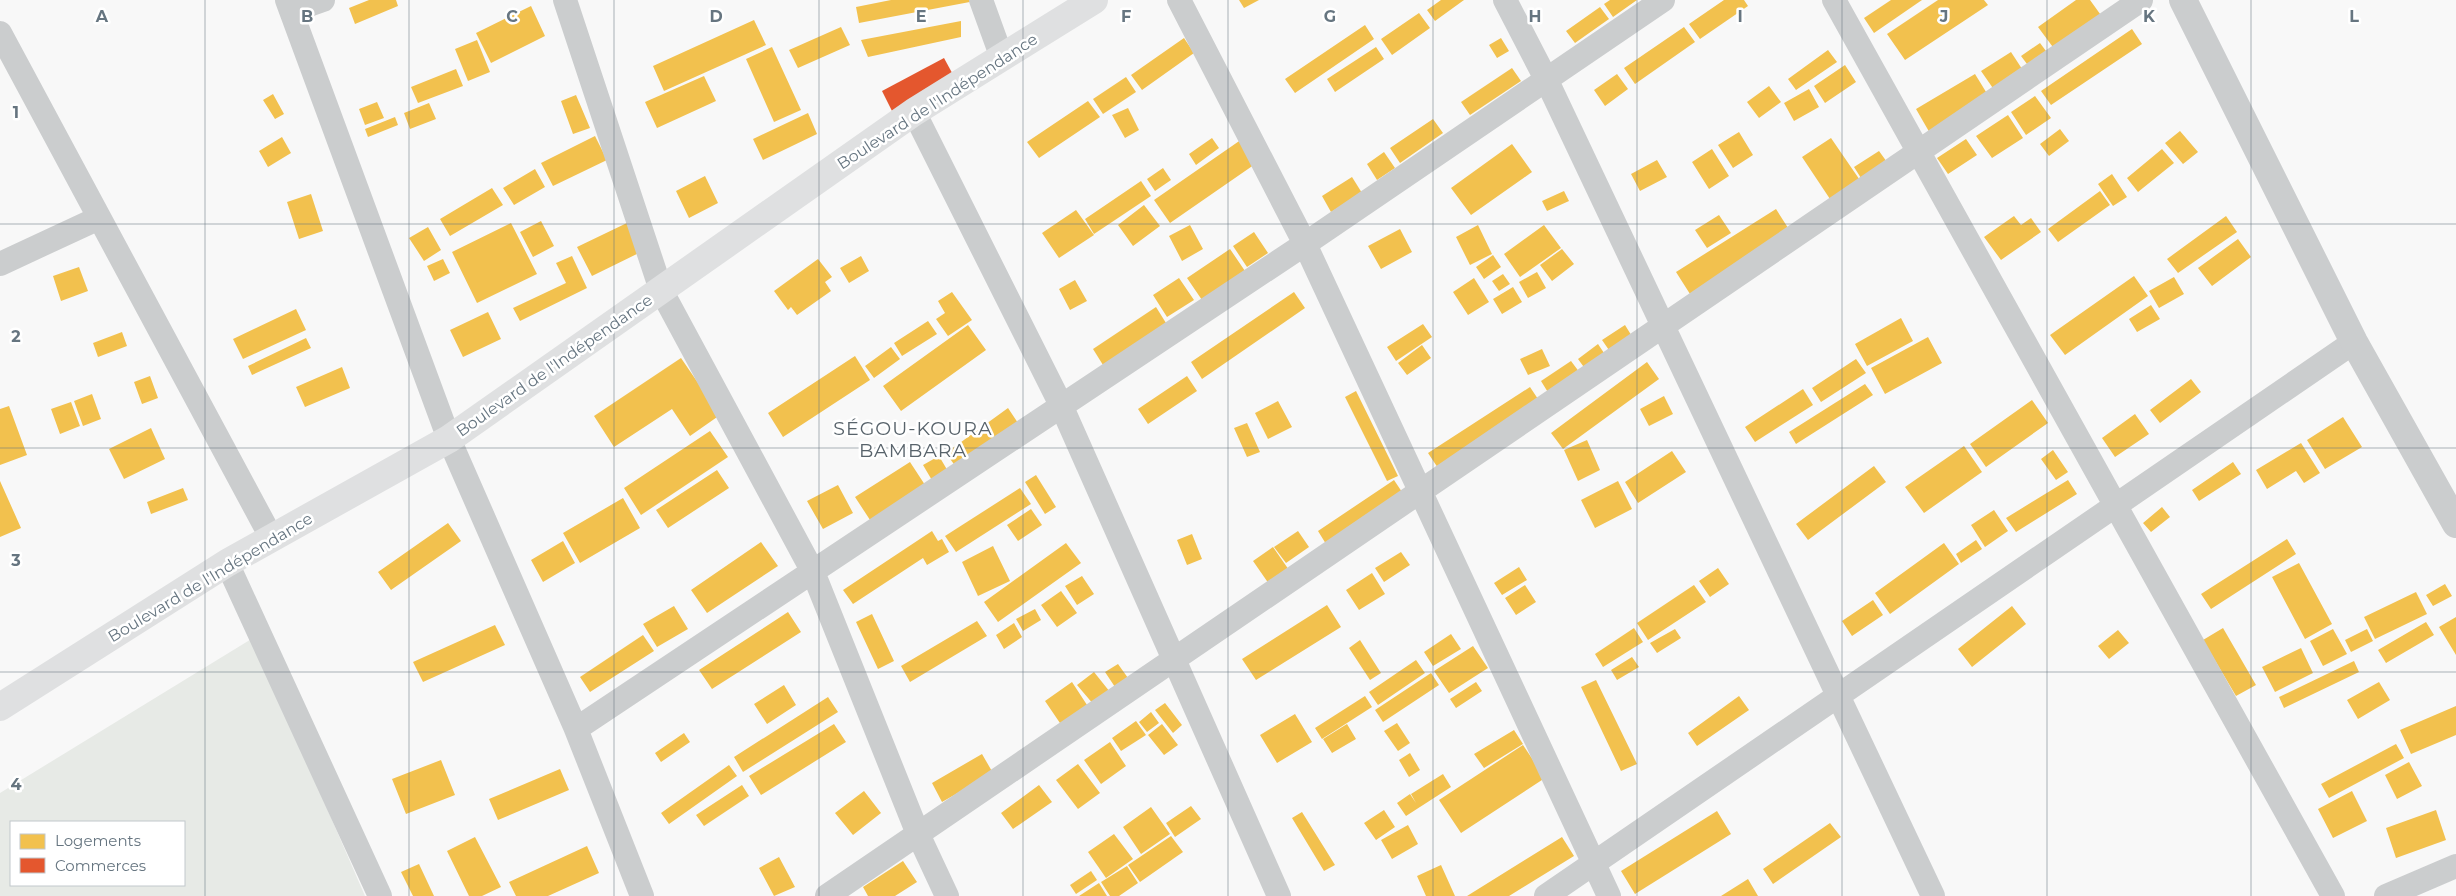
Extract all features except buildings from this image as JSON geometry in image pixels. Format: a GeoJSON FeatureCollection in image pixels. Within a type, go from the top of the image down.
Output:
{"type":"FeatureCollection","features":[{"type":"Feature","properties":{"kind":"highway","name":"Boulevard de l'Indépendance"},"geometry":{"type":"LineString","coordinates":[[0,707],[227,563],[449,439],[914,112],[1094,0]]}},
{"type":"Feature","properties":{"kind":"street"},"geometry":{"type":"LineString","coordinates":[[323,0],[289,6],[449,439],[576,729],[642,896]]}},
{"type":"Feature","properties":{"kind":"street"},"geometry":{"type":"LineString","coordinates":[[566,0],[660,290],[813,572],[918,834],[947,896]]}},
{"type":"Feature","properties":{"kind":"street"},"geometry":{"type":"LineString","coordinates":[[981,0],[1002,58]]}},
{"type":"Feature","properties":{"kind":"street"},"geometry":{"type":"LineString","coordinates":[[1179,0],[1305,244],[1609,896]]}},
{"type":"Feature","properties":{"kind":"street"},"geometry":{"type":"LineString","coordinates":[[1505,0],[1547,81],[1933,896]]}},
{"type":"Feature","properties":{"kind":"street"},"geometry":{"type":"LineString","coordinates":[[576,729],[1305,244],[1547,81],[1663,0]]}},
{"type":"Feature","properties":{"kind":"street"},"geometry":{"type":"LineString","coordinates":[[1834,0],[2333,896]]}},
{"type":"Feature","properties":{"kind":"street"},"geometry":{"type":"LineString","coordinates":[[827,896],[2141,0]]}},
{"type":"Feature","properties":{"kind":"street"},"geometry":{"type":"LineString","coordinates":[[2183,0],[2354,342],[2456,524]]}},
{"type":"Feature","properties":{"kind":"street"},"geometry":{"type":"LineString","coordinates":[[0,33],[271,537]]}},
{"type":"Feature","properties":{"kind":"street"},"geometry":{"type":"LineString","coordinates":[[914,112],[1061,405],[1279,896]]}},
{"type":"Feature","properties":{"kind":"street"},"geometry":{"type":"LineString","coordinates":[[0,264],[99,218]]}},
{"type":"Feature","properties":{"kind":"street"},"geometry":{"type":"LineString","coordinates":[[1546,896],[2354,342]]}},
{"type":"Feature","properties":{"kind":"street"},"geometry":{"type":"LineString","coordinates":[[227,563],[380,896]]}},
{"type":"Feature","properties":{"kind":"street"},"geometry":{"type":"LineString","coordinates":[[2386,896],[2456,866]]}},
{"type":"Feature","properties":{"kind":"shaded area"},"geometry":{"type":"Polygon","coordinates":[[[253,638],[365,896],[0,896],[0,793],[253,638]]]}},
{"type":"Feature","properties":{"kind":"district","name":"SÉGOU-KOURA BAMBARA"},"geometry":{"type":"Point","coordinates":[913,439]}}]}
